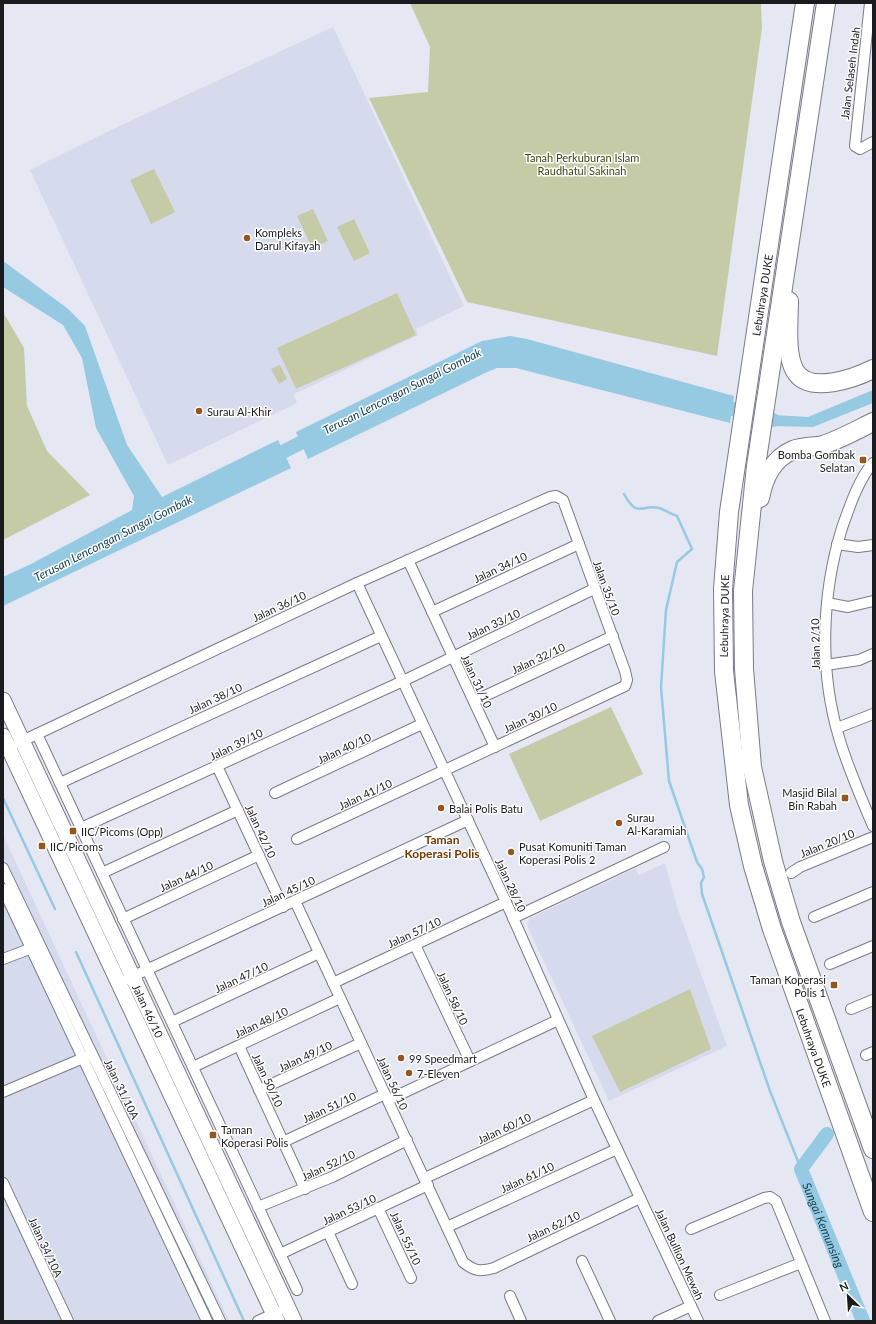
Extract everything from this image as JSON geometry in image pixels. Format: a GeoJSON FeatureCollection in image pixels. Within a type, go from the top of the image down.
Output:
{"type":"FeatureCollection","features":[{"type":"Feature","properties":{"kind":"highway","name":"Lebuhraya DUKE"},"geometry":{"type":"LineString","coordinates":[[805,3],[739,439],[730,512],[723,589],[724,671],[739,805],[753,866],[772,929],[873,1212]]}},
{"type":"Feature","properties":{"kind":"highway","name":"Lebuhraya DUKE"},"geometry":{"type":"LineString","coordinates":[[826,3],[766,394],[759,443],[748,550],[745,556],[743,591],[744,669],[752,767],[773,861],[791,922],[873,1149]]}},
{"type":"Feature","properties":{"kind":"highway"},"geometry":{"type":"LineString","coordinates":[[815,77],[835,3]]}},
{"type":"Feature","properties":{"kind":"highway"},"geometry":{"type":"LineString","coordinates":[[788,254],[790,354],[796,372],[804,379],[824,383],[846,380],[873,370]]}},
{"type":"Feature","properties":{"kind":"highway"},"geometry":{"type":"LineString","coordinates":[[748,550],[764,481],[776,461],[793,450],[822,445],[844,437],[873,422]]}},
{"type":"Feature","properties":{"kind":"main road","name":"Jalan 46/10"},"geometry":{"type":"LineString","coordinates":[[3,700],[133,977],[284,1317]]}},
{"type":"Feature","properties":{"kind":"main road","name":"Jalan 46/10"},"geometry":{"type":"LineString","coordinates":[[6,742],[119,983],[284,1317]]}},
{"type":"Feature","properties":{"kind":"street","name":"Jalan Selaseh Indah"},"geometry":{"type":"LineString","coordinates":[[870,3],[854,146],[860,149],[873,142]]}},
{"type":"Feature","properties":{"kind":"street"},"geometry":{"type":"LineString","coordinates":[[862,71],[873,65]]}},
{"type":"Feature","properties":{"kind":"street","name":"Jalan 2/10"},"geometry":{"type":"LineString","coordinates":[[873,463],[869,477],[847,512],[837,544],[827,603],[825,632],[826,665],[837,728],[852,776],[873,826]]}},
{"type":"Feature","properties":{"kind":"street","name":"Jalan 36/10"},"geometry":{"type":"LineString","coordinates":[[6,742],[22,741],[357,583],[550,498],[556,496],[563,500]]}},
{"type":"Feature","properties":{"kind":"street","name":"Jalan 35/10"},"geometry":{"type":"LineString","coordinates":[[563,500],[625,671],[627,680],[625,686]]}},
{"type":"Feature","properties":{"kind":"street","name":"Jalan 34/10"},"geometry":{"type":"LineString","coordinates":[[432,612],[579,544]]}},
{"type":"Feature","properties":{"kind":"street"},"geometry":{"type":"LineString","coordinates":[[837,544],[858,547],[873,545]]}},
{"type":"Feature","properties":{"kind":"street","name":"Jalan 31/10"},"geometry":{"type":"LineString","coordinates":[[408,560],[495,747]]}},
{"type":"Feature","properties":{"kind":"street","name":"Jalan 28/10"},"geometry":{"type":"LineString","coordinates":[[357,583],[506,902],[594,1100],[640,1198]]}},
{"type":"Feature","properties":{"kind":"street","name":"Jalan 33/10"},"geometry":{"type":"LineString","coordinates":[[403,681],[594,589]]}},
{"type":"Feature","properties":{"kind":"street"},"geometry":{"type":"LineString","coordinates":[[827,603],[848,607],[873,601]]}},
{"type":"Feature","properties":{"kind":"street","name":"Jalan 38/10"},"geometry":{"type":"LineString","coordinates":[[60,783],[381,636]]}},
{"type":"Feature","properties":{"kind":"street","name":"Jalan 32/10"},"geometry":{"type":"LineString","coordinates":[[474,701],[613,636]]}},
{"type":"Feature","properties":{"kind":"street"},"geometry":{"type":"LineString","coordinates":[[826,665],[859,660],[873,654]]}},
{"type":"Feature","properties":{"kind":"street","name":"Jalan 39/10"},"geometry":{"type":"LineString","coordinates":[[81,828],[403,681]]}},
{"type":"Feature","properties":{"kind":"street","name":"Jalan 30/10"},"geometry":{"type":"LineString","coordinates":[[444,770],[625,686]]}},
{"type":"Feature","properties":{"kind":"street"},"geometry":{"type":"LineString","coordinates":[[837,728],[873,714]]}},
{"type":"Feature","properties":{"kind":"street","name":"Jalan 40/10"},"geometry":{"type":"LineString","coordinates":[[275,793],[422,724]]}},
{"type":"Feature","properties":{"kind":"street","name":"Jalan 46/10"},"geometry":{"type":"LineString","coordinates":[[37,734],[297,1290]]}},
{"type":"Feature","properties":{"kind":"street","name":"Jalan 42/10"},"geometry":{"type":"LineString","coordinates":[[217,766],[283,907]]}},
{"type":"Feature","properties":{"kind":"street","name":"Jalan 41/10"},"geometry":{"type":"LineString","coordinates":[[297,839],[444,770]]}},
{"type":"Feature","properties":{"kind":"street"},"geometry":{"type":"LineString","coordinates":[[102,873],[238,810]]}},
{"type":"Feature","properties":{"kind":"street","name":"Jalan 45/10"},"geometry":{"type":"LineString","coordinates":[[119,983],[468,820]]}},
{"type":"Feature","properties":{"kind":"street","name":"Jalan 20/10"},"geometry":{"type":"LineString","coordinates":[[791,873],[873,837]]}},
{"type":"Feature","properties":{"kind":"street"},"geometry":{"type":"LineString","coordinates":[[513,918],[664,848]]}},
{"type":"Feature","properties":{"kind":"street","name":"Jalan 44/10"},"geometry":{"type":"LineString","coordinates":[[123,919],[259,855]]}},
{"type":"Feature","properties":{"kind":"street","name":"Jalan 31/10A"},"geometry":{"type":"LineString","coordinates":[[3,868],[207,1321]]}},
{"type":"Feature","properties":{"kind":"street","name":"Jalan 31/10A"},"geometry":{"type":"LineString","coordinates":[[3,889],[220,1321]]}},
{"type":"Feature","properties":{"kind":"street"},"geometry":{"type":"LineString","coordinates":[[814,917],[873,892]]}},
{"type":"Feature","properties":{"kind":"street","name":"Jalan 56/10"},"geometry":{"type":"LineString","coordinates":[[295,901],[463,1262],[475,1270]]}},
{"type":"Feature","properties":{"kind":"street","name":"Jalan 57/10"},"geometry":{"type":"LineString","coordinates":[[333,983],[506,902]]}},
{"type":"Feature","properties":{"kind":"street","name":"Jalan 58/10"},"geometry":{"type":"LineString","coordinates":[[415,945],[470,1062]]}},
{"type":"Feature","properties":{"kind":"street"},"geometry":{"type":"LineString","coordinates":[[830,964],[873,946]]}},
{"type":"Feature","properties":{"kind":"street"},"geometry":{"type":"LineString","coordinates":[[3,959],[32,948]]}},
{"type":"Feature","properties":{"kind":"street","name":"Jalan 47/10"},"geometry":{"type":"LineString","coordinates":[[172,1022],[319,953]]}},
{"type":"Feature","properties":{"kind":"street","name":"Jalan 48/10"},"geometry":{"type":"LineString","coordinates":[[193,1067],[340,998]]}},
{"type":"Feature","properties":{"kind":"street"},"geometry":{"type":"LineString","coordinates":[[851,1009],[873,1000]]}},
{"type":"Feature","properties":{"kind":"street"},"geometry":{"type":"LineString","coordinates":[[387,1097],[470,1062],[558,1020]]}},
{"type":"Feature","properties":{"kind":"street","name":"Jalan 49/10"},"geometry":{"type":"LineString","coordinates":[[259,1090],[361,1043]]}},
{"type":"Feature","properties":{"kind":"street","name":"Jalan 50/10"},"geometry":{"type":"LineString","coordinates":[[239,1046],[305,1189]]}},
{"type":"Feature","properties":{"kind":"street"},"geometry":{"type":"LineString","coordinates":[[3,1092],[87,1056]]}},
{"type":"Feature","properties":{"kind":"street","name":"Jalan 51/10"},"geometry":{"type":"LineString","coordinates":[[283,1142],[387,1097]]}},
{"type":"Feature","properties":{"kind":"street","name":"Jalan 60/10"},"geometry":{"type":"LineString","coordinates":[[426,1181],[594,1100]]}},
{"type":"Feature","properties":{"kind":"street","name":"Jalan 52/10"},"geometry":{"type":"LineString","coordinates":[[258,1207],[305,1189],[407,1140]]}},
{"type":"Feature","properties":{"kind":"street","name":"Jalan 61/10"},"geometry":{"type":"LineString","coordinates":[[447,1227],[617,1149]]}},
{"type":"Feature","properties":{"kind":"street","name":"Jalan 53/10"},"geometry":{"type":"LineString","coordinates":[[280,1254],[378,1208],[426,1181]]}},
{"type":"Feature","properties":{"kind":"street","name":"Jalan 34/10A"},"geometry":{"type":"LineString","coordinates":[[3,1183],[68,1321]]}},
{"type":"Feature","properties":{"kind":"street"},"geometry":{"type":"LineString","coordinates":[[691,1229],[764,1198],[770,1197],[776,1201],[825,1321]]}},
{"type":"Feature","properties":{"kind":"street","name":"Jalan 62/10"},"geometry":{"type":"LineString","coordinates":[[475,1270],[483,1271],[494,1268],[640,1198]]}},
{"type":"Feature","properties":{"kind":"street","name":"Jalan Bullion Mewah"},"geometry":{"type":"LineString","coordinates":[[640,1198],[698,1321]]}},
{"type":"Feature","properties":{"kind":"street","name":"Jalan 55/10"},"geometry":{"type":"LineString","coordinates":[[378,1208],[411,1278]]}},
{"type":"Feature","properties":{"kind":"street"},"geometry":{"type":"LineString","coordinates":[[328,1232],[352,1284]]}},
{"type":"Feature","properties":{"kind":"street"},"geometry":{"type":"LineString","coordinates":[[582,1261],[610,1321]]}},
{"type":"Feature","properties":{"kind":"street"},"geometry":{"type":"LineString","coordinates":[[720,1296],[801,1263]]}},
{"type":"Feature","properties":{"kind":"street"},"geometry":{"type":"LineString","coordinates":[[510,1296],[521,1321]]}},
{"type":"Feature","properties":{"kind":"street"},"geometry":{"type":"LineString","coordinates":[[658,1321],[691,1306]]}},
{"type":"Feature","properties":{"kind":"street"},"geometry":{"type":"LineString","coordinates":[[258,1321],[284,1317]]}},
{"type":"Feature","properties":{"kind":"shaded area","name":"Kompleks Darul Kifayah"},"geometry":{"type":"Polygon","coordinates":[[[333,27],[464,306],[416,329],[418,335],[294,394],[297,403],[168,465],[30,170],[115,128],[333,27]]]}},
{"type":"Feature","properties":{"kind":"shaded area"},"geometry":{"type":"Polygon","coordinates":[[[3,835],[229,1321],[3,1321],[3,835]]]}},
{"type":"Feature","properties":{"kind":"shaded area"},"geometry":{"type":"Polygon","coordinates":[[[665,863],[678,910],[727,1046],[609,1101],[527,925],[530,918],[636,868],[639,875],[665,863]]]}},
{"type":"Feature","properties":{"kind":"green space","name":"Tanah Perkuburan Islam Raudhatul Sakinah"},"geometry":{"type":"Polygon","coordinates":[[[410,3],[761,3],[762,28],[717,356],[467,302],[369,98],[428,92],[430,47],[410,3]]]}},
{"type":"Feature","properties":{"kind":"green space"},"geometry":{"type":"Polygon","coordinates":[[[154,169],[175,212],[151,224],[130,180],[154,169]]]}},
{"type":"Feature","properties":{"kind":"green space"},"geometry":{"type":"Polygon","coordinates":[[[313,209],[328,241],[312,248],[297,216],[313,209]]]}},
{"type":"Feature","properties":{"kind":"green space"},"geometry":{"type":"Polygon","coordinates":[[[354,219],[370,253],[354,261],[337,227],[354,219]]]}},
{"type":"Feature","properties":{"kind":"green space"},"geometry":{"type":"Polygon","coordinates":[[[397,293],[416,335],[296,389],[277,348],[397,293]]]}},
{"type":"Feature","properties":{"kind":"green space"},"geometry":{"type":"Polygon","coordinates":[[[3,312],[24,348],[27,406],[47,451],[90,495],[3,540],[3,312]]]}},
{"type":"Feature","properties":{"kind":"green space"},"geometry":{"type":"Polygon","coordinates":[[[280,365],[287,379],[279,384],[271,369],[280,365]]]}},
{"type":"Feature","properties":{"kind":"green space"},"geometry":{"type":"Polygon","coordinates":[[[611,707],[643,774],[540,821],[509,754],[611,707]]]}},
{"type":"Feature","properties":{"kind":"green space"},"geometry":{"type":"Polygon","coordinates":[[[690,989],[711,1049],[620,1092],[592,1036],[690,989]]]}},
{"type":"Feature","properties":{"kind":"water"},"geometry":{"type":"Polygon","coordinates":[[[3,261],[67,308],[85,326],[127,445],[162,497],[278,440],[291,468],[3,606],[3,577],[31,564],[132,510],[134,496],[96,428],[82,358],[63,325],[3,287],[3,261]]]}},
{"type":"Feature","properties":{"kind":"water"},"geometry":{"type":"Polygon","coordinates":[[[510,336],[527,339],[734,396],[730,423],[516,368],[497,368],[308,459],[296,432],[482,341],[510,336]]]}},
{"type":"Feature","properties":{"kind":"water"},"geometry":{"type":"Polygon","coordinates":[[[873,390],[873,403],[813,427],[772,426],[774,415],[808,417],[873,390]]]}},
{"type":"Feature","properties":{"kind":"waterway","name":"Terusan Lencongan Sungai Gombak"},"geometry":{"type":"LineString","coordinates":[[714,404],[773,420]]}},
{"type":"Feature","properties":{"kind":"waterway","name":"Terusan Lencongan Sungai Gombak"},"geometry":{"type":"LineString","coordinates":[[267,460],[318,434]]}},
{"type":"Feature","properties":{"kind":"waterway"},"geometry":{"type":"LineString","coordinates":[[624,494],[629,502],[636,508],[659,508],[677,516],[692,549],[677,562],[666,610],[661,687],[669,781],[697,862],[702,869],[704,877],[701,883],[702,894],[770,1091],[801,1169]]}},
{"type":"Feature","properties":{"kind":"waterway"},"geometry":{"type":"LineString","coordinates":[[3,798],[55,909]]}},
{"type":"Feature","properties":{"kind":"waterway"},"geometry":{"type":"LineString","coordinates":[[76,952],[244,1321]]}},
{"type":"Feature","properties":{"kind":"waterway","name":"Sungai Kemunsing"},"geometry":{"type":"LineString","coordinates":[[827,1134],[801,1169],[863,1321]]}},
{"type":"Feature","properties":{"kind":"place","name":"Kompleks Darul Kifayah"},"geometry":{"type":"Point","coordinates":[247,238]}},
{"type":"Feature","properties":{"kind":"place","name":"Surau Al-Khir"},"geometry":{"type":"Point","coordinates":[199,411]}},
{"type":"Feature","properties":{"kind":"place","name":"Bomba Gombak Selatan"},"geometry":{"type":"Point","coordinates":[863,460]}},
{"type":"Feature","properties":{"kind":"place","name":"Masjid Bilal Bin Rabah"},"geometry":{"type":"Point","coordinates":[845,798]}},
{"type":"Feature","properties":{"kind":"place","name":"Balai Polis Batu"},"geometry":{"type":"Point","coordinates":[441,808]}},
{"type":"Feature","properties":{"kind":"place","name":"Surau Al-Karamiah"},"geometry":{"type":"Point","coordinates":[619,823]}},
{"type":"Feature","properties":{"kind":"place","name":"IIC/Picoms (Opp)"},"geometry":{"type":"Point","coordinates":[73,831]}},
{"type":"Feature","properties":{"kind":"place","name":"IIC/Picoms"},"geometry":{"type":"Point","coordinates":[42,846]}},
{"type":"Feature","properties":{"kind":"place","name":"Pusat Komuniti Taman Koperasi Polis 2"},"geometry":{"type":"Point","coordinates":[511,852]}},
{"type":"Feature","properties":{"kind":"place","name":"Taman Koperasi Polis 1"},"geometry":{"type":"Point","coordinates":[834,985]}},
{"type":"Feature","properties":{"kind":"place","name":"99 Speedmart"},"geometry":{"type":"Point","coordinates":[401,1058]}},
{"type":"Feature","properties":{"kind":"place","name":"7-Eleven"},"geometry":{"type":"Point","coordinates":[409,1073]}},
{"type":"Feature","properties":{"kind":"place","name":"Taman Koperasi Polis"},"geometry":{"type":"Point","coordinates":[213,1135]}},
{"type":"Feature","properties":{"kind":"district","name":"Taman Koperasi Polis"},"geometry":{"type":"Point","coordinates":[442,846]}}]}
